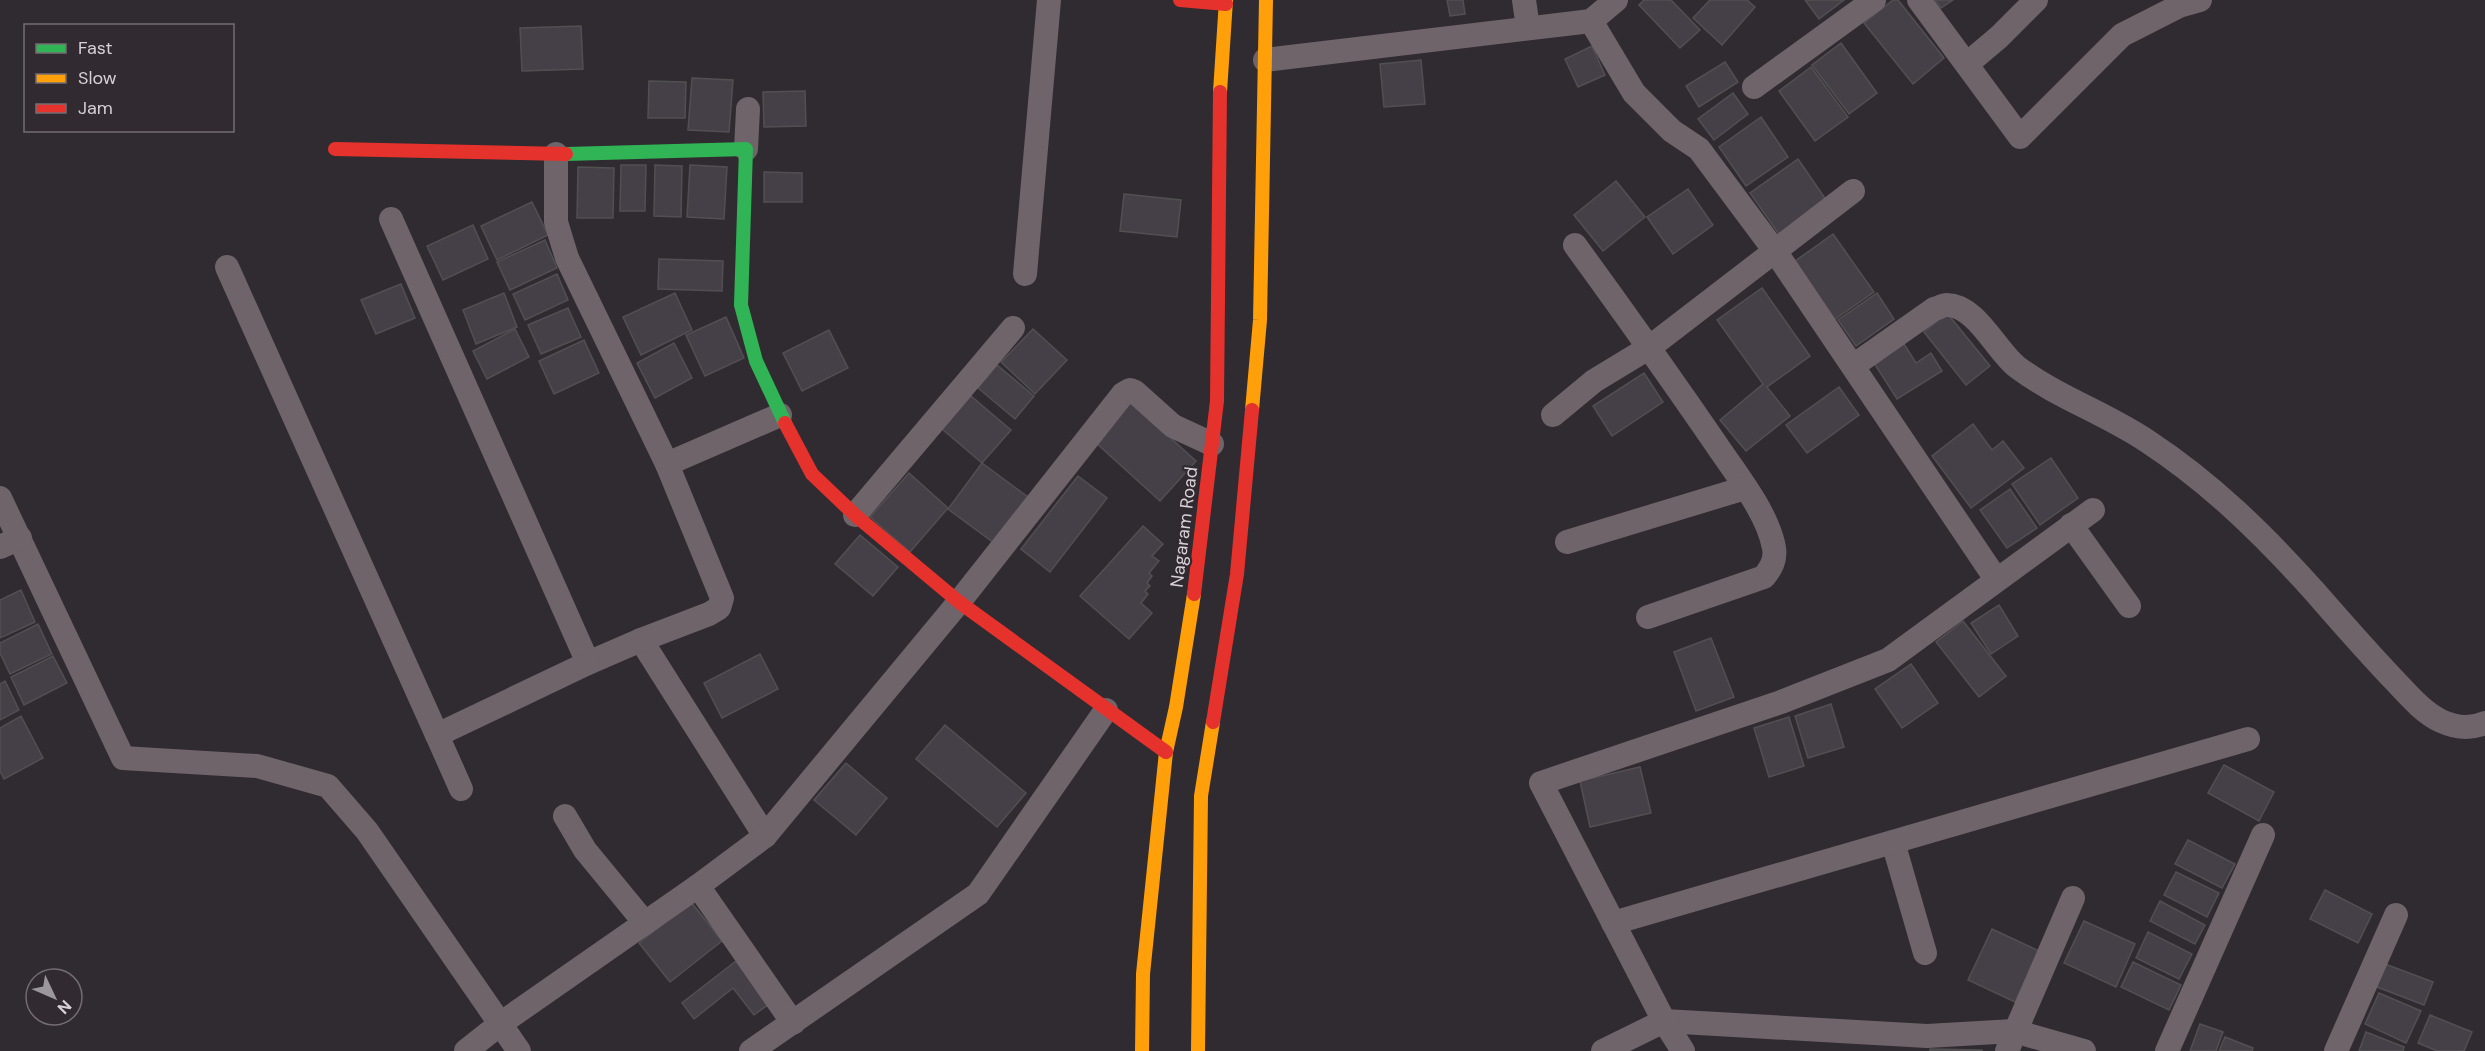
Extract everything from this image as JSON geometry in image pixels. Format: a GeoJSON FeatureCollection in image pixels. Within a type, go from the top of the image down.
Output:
{"type":"FeatureCollection","features":[{"type":"Feature","properties":{"kind":"main road"},"geometry":{"type":"LineString","coordinates":[[1180,0],[1226,2]]}},
{"type":"Feature","properties":{"kind":"main road"},"geometry":{"type":"LineString","coordinates":[[1198,1051],[1201,796],[1237,573],[1260,320],[1266,0]]}},
{"type":"Feature","properties":{"kind":"main road","name":"Nagaram Road"},"geometry":{"type":"LineString","coordinates":[[1142,1044],[1143,974],[1167,752],[1193,603],[1217,401],[1220,89],[1226,2]]}},
{"type":"Feature","properties":{"kind":"main road"},"geometry":{"type":"LineString","coordinates":[[335,149],[556,154],[746,149],[741,305],[756,361],[780,415],[812,474],[855,515],[959,602],[1167,752]]}},
{"type":"Feature","properties":{"kind":"street"},"geometry":{"type":"LineString","coordinates":[[1025,274],[1049,0]]}},
{"type":"Feature","properties":{"kind":"street"},"geometry":{"type":"LineString","coordinates":[[1524,0],[1528,28]]}},
{"type":"Feature","properties":{"kind":"street"},"geometry":{"type":"LineString","coordinates":[[1265,60],[1591,21],[1616,0]]}},
{"type":"Feature","properties":{"kind":"street"},"geometry":{"type":"LineString","coordinates":[[1754,87],[1874,0]]}},
{"type":"Feature","properties":{"kind":"street"},"geometry":{"type":"LineString","coordinates":[[1919,0],[2020,137],[2122,35],[2179,6],[2200,0]]}},
{"type":"Feature","properties":{"kind":"street"},"geometry":{"type":"LineString","coordinates":[[1966,64],[1999,37],[2036,0]]}},
{"type":"Feature","properties":{"kind":"street"},"geometry":{"type":"LineString","coordinates":[[1591,21],[1634,93],[1672,131],[1699,149],[1775,251],[1996,579]]}},
{"type":"Feature","properties":{"kind":"street"},"geometry":{"type":"LineString","coordinates":[[746,149],[747,109]]}},
{"type":"Feature","properties":{"kind":"street"},"geometry":{"type":"LineString","coordinates":[[437,735],[588,663],[709,614],[719,608],[722,598],[667,464],[567,258],[556,222],[556,154]]}},
{"type":"Feature","properties":{"kind":"street"},"geometry":{"type":"LineString","coordinates":[[1553,415],[1594,381],[1650,347],[1853,191]]}},
{"type":"Feature","properties":{"kind":"street"},"geometry":{"type":"LineString","coordinates":[[391,219],[588,663]]}},
{"type":"Feature","properties":{"kind":"street"},"geometry":{"type":"LineString","coordinates":[[1575,245],[1650,347],[1746,488],[1765,522],[1774,548],[1775,558],[1764,577],[1648,617]]}},
{"type":"Feature","properties":{"kind":"street"},"geometry":{"type":"LineString","coordinates":[[227,267],[461,789]]}},
{"type":"Feature","properties":{"kind":"street"},"geometry":{"type":"LineString","coordinates":[[1852,366],[1934,309],[1947,305],[1959,308],[1978,322],[2014,365],[2043,384],[2146,440],[2214,489],[2267,540],[2421,708],[2441,721],[2459,726],[2474,727],[2485,723]]}},
{"type":"Feature","properties":{"kind":"street"},"geometry":{"type":"LineString","coordinates":[[855,515],[1013,328]]}},
{"type":"Feature","properties":{"kind":"street"},"geometry":{"type":"LineString","coordinates":[[466,1051],[500,1024],[698,886],[765,836],[959,602],[1124,394],[1130,390],[1135,392],[1173,426],[1212,444]]}},
{"type":"Feature","properties":{"kind":"street"},"geometry":{"type":"LineString","coordinates":[[667,464],[780,415]]}},
{"type":"Feature","properties":{"kind":"street"},"geometry":{"type":"LineString","coordinates":[[1567,542],[1746,488]]}},
{"type":"Feature","properties":{"kind":"street"},"geometry":{"type":"LineString","coordinates":[[0,498],[10,542],[123,758],[257,766],[328,786],[367,831],[519,1051]]}},
{"type":"Feature","properties":{"kind":"street"},"geometry":{"type":"LineString","coordinates":[[1683,1051],[1664,1021],[1541,783],[1781,702],[1888,660],[2093,510]]}},
{"type":"Feature","properties":{"kind":"street"},"geometry":{"type":"LineString","coordinates":[[2072,525],[2129,606]]}},
{"type":"Feature","properties":{"kind":"street"},"geometry":{"type":"LineString","coordinates":[[641,640],[765,836]]}},
{"type":"Feature","properties":{"kind":"street"},"geometry":{"type":"LineString","coordinates":[[751,1051],[978,894],[1106,710]]}},
{"type":"Feature","properties":{"kind":"street"},"geometry":{"type":"LineString","coordinates":[[1613,923],[2248,739]]}},
{"type":"Feature","properties":{"kind":"street"},"geometry":{"type":"LineString","coordinates":[[566,816],[585,850],[645,923]]}},
{"type":"Feature","properties":{"kind":"street"},"geometry":{"type":"LineString","coordinates":[[2167,1051],[2262,835]]}},
{"type":"Feature","properties":{"kind":"street"},"geometry":{"type":"LineString","coordinates":[[1893,842],[1925,953]]}},
{"type":"Feature","properties":{"kind":"street"},"geometry":{"type":"LineString","coordinates":[[698,886],[793,1023]]}},
{"type":"Feature","properties":{"kind":"street"},"geometry":{"type":"LineString","coordinates":[[2010,1041],[2073,898]]}},
{"type":"Feature","properties":{"kind":"street"},"geometry":{"type":"LineString","coordinates":[[2336,1051],[2396,915]]}},
{"type":"Feature","properties":{"kind":"street"},"geometry":{"type":"LineString","coordinates":[[1603,1051],[1664,1021],[2010,1041],[2084,1051]]}},
{"type":"Feature","properties":{"kind":"building"},"geometry":{"type":"Polygon","coordinates":[[[1447,0],[1463,0],[1465,14],[1450,16],[1447,0]]]}},
{"type":"Feature","properties":{"kind":"building"},"geometry":{"type":"Polygon","coordinates":[[[1644,0],[1671,0],[1700,30],[1680,48],[1639,5],[1644,0]]]}},
{"type":"Feature","properties":{"kind":"building"},"geometry":{"type":"Polygon","coordinates":[[[1710,0],[1747,0],[1755,7],[1722,45],[1693,18],[1710,0]]]}},
{"type":"Feature","properties":{"kind":"building"},"geometry":{"type":"Polygon","coordinates":[[[1805,0],[1844,0],[1819,19],[1805,0]]]}},
{"type":"Feature","properties":{"kind":"building"},"geometry":{"type":"Polygon","coordinates":[[[1893,0],[1898,0],[1944,58],[1913,84],[1864,23],[1893,0]]]}},
{"type":"Feature","properties":{"kind":"building"},"geometry":{"type":"Polygon","coordinates":[[[1935,0],[1953,0],[1941,8],[1935,0]]]}},
{"type":"Feature","properties":{"kind":"building"},"geometry":{"type":"Polygon","coordinates":[[[581,26],[583,69],[522,71],[520,28],[581,26]]]}},
{"type":"Feature","properties":{"kind":"building"},"geometry":{"type":"Polygon","coordinates":[[[1841,43],[1877,93],[1849,114],[1812,65],[1841,43]]]}},
{"type":"Feature","properties":{"kind":"building"},"geometry":{"type":"Polygon","coordinates":[[[1592,46],[1605,75],[1578,87],[1565,59],[1592,46]]]}},
{"type":"Feature","properties":{"kind":"building"},"geometry":{"type":"Polygon","coordinates":[[[1421,60],[1425,104],[1384,107],[1380,64],[1421,60]]]}},
{"type":"Feature","properties":{"kind":"building"},"geometry":{"type":"Polygon","coordinates":[[[1725,62],[1738,82],[1699,107],[1686,86],[1725,62]]]}},
{"type":"Feature","properties":{"kind":"building"},"geometry":{"type":"Polygon","coordinates":[[[1811,67],[1848,117],[1815,141],[1779,91],[1811,67]]]}},
{"type":"Feature","properties":{"kind":"building"},"geometry":{"type":"Polygon","coordinates":[[[692,78],[733,80],[729,132],[688,130],[692,78]]]}},
{"type":"Feature","properties":{"kind":"building"},"geometry":{"type":"Polygon","coordinates":[[[649,81],[686,82],[685,118],[648,118],[649,81]]]}},
{"type":"Feature","properties":{"kind":"building"},"geometry":{"type":"Polygon","coordinates":[[[805,91],[806,126],[764,127],[763,92],[805,91]]]}},
{"type":"Feature","properties":{"kind":"building"},"geometry":{"type":"Polygon","coordinates":[[[1733,93],[1748,114],[1714,140],[1698,119],[1733,93]]]}},
{"type":"Feature","properties":{"kind":"building"},"geometry":{"type":"Polygon","coordinates":[[[1761,117],[1788,157],[1746,186],[1719,147],[1761,117]]]}},
{"type":"Feature","properties":{"kind":"building"},"geometry":{"type":"Polygon","coordinates":[[[1798,159],[1829,204],[1781,237],[1750,193],[1798,159]]]}},
{"type":"Feature","properties":{"kind":"building"},"geometry":{"type":"Polygon","coordinates":[[[621,165],[646,165],[645,211],[620,211],[621,165]]]}},
{"type":"Feature","properties":{"kind":"building"},"geometry":{"type":"Polygon","coordinates":[[[655,165],[682,166],[681,217],[654,216],[655,165]]]}},
{"type":"Feature","properties":{"kind":"building"},"geometry":{"type":"Polygon","coordinates":[[[690,165],[727,167],[724,219],[687,217],[690,165]]]}},
{"type":"Feature","properties":{"kind":"building"},"geometry":{"type":"Polygon","coordinates":[[[578,167],[614,168],[613,218],[577,218],[578,167]]]}},
{"type":"Feature","properties":{"kind":"building"},"geometry":{"type":"Polygon","coordinates":[[[764,172],[802,173],[802,202],[764,202],[764,172]]]}},
{"type":"Feature","properties":{"kind":"building"},"geometry":{"type":"Polygon","coordinates":[[[1616,181],[1645,217],[1603,251],[1574,215],[1616,181]]]}},
{"type":"Feature","properties":{"kind":"building"},"geometry":{"type":"Polygon","coordinates":[[[1688,189],[1713,225],[1673,254],[1647,217],[1688,189]]]}},
{"type":"Feature","properties":{"kind":"building"},"geometry":{"type":"Polygon","coordinates":[[[1124,194],[1181,200],[1177,237],[1120,231],[1124,194]]]}},
{"type":"Feature","properties":{"kind":"building"},"geometry":{"type":"Polygon","coordinates":[[[532,202],[548,235],[497,260],[481,226],[532,202]]]}},
{"type":"Feature","properties":{"kind":"building"},"geometry":{"type":"Polygon","coordinates":[[[473,225],[488,259],[443,280],[427,246],[473,225]]]}},
{"type":"Feature","properties":{"kind":"building"},"geometry":{"type":"Polygon","coordinates":[[[1833,234],[1874,292],[1831,322],[1791,264],[1833,234]]]}},
{"type":"Feature","properties":{"kind":"building"},"geometry":{"type":"Polygon","coordinates":[[[545,240],[557,268],[510,290],[497,262],[545,240]]]}},
{"type":"Feature","properties":{"kind":"building"},"geometry":{"type":"Polygon","coordinates":[[[659,259],[723,261],[722,291],[658,289],[659,259]]]}},
{"type":"Feature","properties":{"kind":"building"},"geometry":{"type":"Polygon","coordinates":[[[557,274],[568,300],[525,320],[513,294],[557,274]]]}},
{"type":"Feature","properties":{"kind":"building"},"geometry":{"type":"Polygon","coordinates":[[[401,284],[415,318],[376,334],[361,300],[401,284]]]}},
{"type":"Feature","properties":{"kind":"building"},"geometry":{"type":"Polygon","coordinates":[[[1762,288],[1810,356],[1767,387],[1790,416],[1746,451],[1720,420],[1763,384],[1717,320],[1762,288]]]}},
{"type":"Feature","properties":{"kind":"building"},"geometry":{"type":"Polygon","coordinates":[[[504,293],[517,327],[476,344],[463,310],[504,293]]]}},
{"type":"Feature","properties":{"kind":"building"},"geometry":{"type":"Polygon","coordinates":[[[675,293],[692,330],[641,355],[623,317],[675,293]]]}},
{"type":"Feature","properties":{"kind":"building"},"geometry":{"type":"Polygon","coordinates":[[[1877,293],[1894,319],[1856,346],[1838,320],[1877,293]]]}},
{"type":"Feature","properties":{"kind":"building"},"geometry":{"type":"Polygon","coordinates":[[[568,308],[581,337],[541,354],[528,325],[568,308]]]}},
{"type":"Feature","properties":{"kind":"building"},"geometry":{"type":"Polygon","coordinates":[[[1947,313],[1990,366],[1966,385],[1924,332],[1947,313]]]}},
{"type":"Feature","properties":{"kind":"building"},"geometry":{"type":"Polygon","coordinates":[[[726,317],[744,358],[705,376],[686,335],[726,317]]]}},
{"type":"Feature","properties":{"kind":"building"},"geometry":{"type":"Polygon","coordinates":[[[515,329],[529,357],[487,379],[473,351],[515,329]]]}},
{"type":"Feature","properties":{"kind":"building"},"geometry":{"type":"Polygon","coordinates":[[[1033,329],[1067,360],[1035,394],[1001,362],[1033,329]]]}},
{"type":"Feature","properties":{"kind":"building"},"geometry":{"type":"Polygon","coordinates":[[[829,330],[848,368],[802,391],[783,353],[829,330]]]}},
{"type":"Feature","properties":{"kind":"building"},"geometry":{"type":"Polygon","coordinates":[[[584,340],[599,373],[554,394],[539,361],[584,340]]]}},
{"type":"Feature","properties":{"kind":"building"},"geometry":{"type":"Polygon","coordinates":[[[674,343],[692,378],[655,398],[637,363],[674,343]]]}},
{"type":"Feature","properties":{"kind":"building"},"geometry":{"type":"Polygon","coordinates":[[[1904,344],[1916,363],[1931,353],[1942,371],[1897,399],[1874,363],[1904,344]]]}},
{"type":"Feature","properties":{"kind":"building"},"geometry":{"type":"Polygon","coordinates":[[[997,365],[1034,396],[1015,419],[978,388],[997,365]]]}},
{"type":"Feature","properties":{"kind":"building"},"geometry":{"type":"Polygon","coordinates":[[[1644,373],[1663,402],[1612,436],[1593,406],[1644,373]]]}},
{"type":"Feature","properties":{"kind":"building"},"geometry":{"type":"Polygon","coordinates":[[[1839,387],[1859,415],[1807,453],[1786,425],[1839,387]]]}},
{"type":"Feature","properties":{"kind":"building"},"geometry":{"type":"Polygon","coordinates":[[[971,396],[1011,430],[982,463],[942,429],[971,396]]]}},
{"type":"Feature","properties":{"kind":"building"},"geometry":{"type":"Polygon","coordinates":[[[1131,402],[1196,461],[1160,501],[1095,442],[1131,402]]]}},
{"type":"Feature","properties":{"kind":"building"},"geometry":{"type":"Polygon","coordinates":[[[1973,424],[1992,450],[2003,441],[2024,468],[1971,508],[1932,456],[1973,424]]]}},
{"type":"Feature","properties":{"kind":"building"},"geometry":{"type":"Polygon","coordinates":[[[2051,458],[2078,498],[2040,525],[2012,484],[2051,458]]]}},
{"type":"Feature","properties":{"kind":"building"},"geometry":{"type":"Polygon","coordinates":[[[982,463],[1028,497],[994,543],[948,509],[982,463]]]}},
{"type":"Feature","properties":{"kind":"building"},"geometry":{"type":"Polygon","coordinates":[[[909,473],[948,508],[910,552],[870,517],[909,473]]]}},
{"type":"Feature","properties":{"kind":"building"},"geometry":{"type":"Polygon","coordinates":[[[1078,476],[1107,498],[1050,572],[1021,549],[1078,476]]]}},
{"type":"Feature","properties":{"kind":"building"},"geometry":{"type":"Polygon","coordinates":[[[2010,489],[2037,528],[2007,548],[1980,510],[2010,489]]]}},
{"type":"Feature","properties":{"kind":"building"},"geometry":{"type":"Polygon","coordinates":[[[1143,526],[1163,544],[1152,556],[1159,561],[1149,573],[1152,576],[1147,583],[1150,586],[1145,591],[1148,594],[1141,603],[1152,613],[1129,639],[1080,596],[1143,526]]]}},
{"type":"Feature","properties":{"kind":"building"},"geometry":{"type":"Polygon","coordinates":[[[860,535],[898,567],[873,596],[835,564],[860,535]]]}},
{"type":"Feature","properties":{"kind":"building"},"geometry":{"type":"Polygon","coordinates":[[[21,590],[35,622],[0,638],[0,600],[21,590]]]}},
{"type":"Feature","properties":{"kind":"building"},"geometry":{"type":"Polygon","coordinates":[[[1999,605],[2018,636],[1991,654],[1971,623],[1999,605]]]}},
{"type":"Feature","properties":{"kind":"building"},"geometry":{"type":"Polygon","coordinates":[[[1963,621],[2006,676],[1979,697],[1936,642],[1963,621]]]}},
{"type":"Feature","properties":{"kind":"building"},"geometry":{"type":"Polygon","coordinates":[[[38,624],[52,654],[10,674],[0,653],[0,643],[38,624]]]}},
{"type":"Feature","properties":{"kind":"building"},"geometry":{"type":"Polygon","coordinates":[[[1711,638],[1734,697],[1696,711],[1674,652],[1711,638]]]}},
{"type":"Feature","properties":{"kind":"building"},"geometry":{"type":"Polygon","coordinates":[[[760,654],[778,689],[722,718],[704,683],[760,654]]]}},
{"type":"Feature","properties":{"kind":"building"},"geometry":{"type":"Polygon","coordinates":[[[53,656],[67,683],[24,705],[11,677],[53,656]]]}},
{"type":"Feature","properties":{"kind":"building"},"geometry":{"type":"Polygon","coordinates":[[[1911,664],[1938,703],[1902,728],[1875,689],[1911,664]]]}},
{"type":"Feature","properties":{"kind":"building"},"geometry":{"type":"Polygon","coordinates":[[[5,681],[19,710],[0,720],[0,684],[5,681]]]}},
{"type":"Feature","properties":{"kind":"building"},"geometry":{"type":"Polygon","coordinates":[[[1831,704],[1844,747],[1808,758],[1795,716],[1831,704]]]}},
{"type":"Feature","properties":{"kind":"building"},"geometry":{"type":"Polygon","coordinates":[[[21,716],[43,758],[4,779],[0,771],[0,728],[21,716]]]}},
{"type":"Feature","properties":{"kind":"building"},"geometry":{"type":"Polygon","coordinates":[[[1789,717],[1804,766],[1769,777],[1754,728],[1789,717]]]}},
{"type":"Feature","properties":{"kind":"building"},"geometry":{"type":"Polygon","coordinates":[[[945,725],[1026,793],[997,827],[916,759],[945,725]]]}},
{"type":"Feature","properties":{"kind":"building"},"geometry":{"type":"Polygon","coordinates":[[[846,763],[887,798],[856,835],[814,800],[846,763]]]}},
{"type":"Feature","properties":{"kind":"building"},"geometry":{"type":"Polygon","coordinates":[[[2224,765],[2274,792],[2259,821],[2208,793],[2224,765]]]}},
{"type":"Feature","properties":{"kind":"building"},"geometry":{"type":"Polygon","coordinates":[[[1640,767],[1651,813],[1590,827],[1580,781],[1640,767]]]}},
{"type":"Feature","properties":{"kind":"building"},"geometry":{"type":"Polygon","coordinates":[[[2188,840],[2235,864],[2222,888],[2175,864],[2188,840]]]}},
{"type":"Feature","properties":{"kind":"building"},"geometry":{"type":"Polygon","coordinates":[[[2176,872],[2219,893],[2207,917],[2164,895],[2176,872]]]}},
{"type":"Feature","properties":{"kind":"building"},"geometry":{"type":"Polygon","coordinates":[[[2325,890],[2372,914],[2358,943],[2310,919],[2325,890]]]}},
{"type":"Feature","properties":{"kind":"building"},"geometry":{"type":"Polygon","coordinates":[[[2160,901],[2205,925],[2195,944],[2150,921],[2160,901]]]}},
{"type":"Feature","properties":{"kind":"building"},"geometry":{"type":"Polygon","coordinates":[[[691,902],[722,941],[670,982],[639,943],[691,902]]]}},
{"type":"Feature","properties":{"kind":"building"},"geometry":{"type":"Polygon","coordinates":[[[2084,921],[2135,944],[2116,987],[2064,963],[2084,921]]]}},
{"type":"Feature","properties":{"kind":"building"},"geometry":{"type":"Polygon","coordinates":[[[1992,929],[2039,951],[2015,1002],[1968,980],[1992,929]]]}},
{"type":"Feature","properties":{"kind":"building"},"geometry":{"type":"Polygon","coordinates":[[[2148,932],[2192,954],[2179,979],[2136,958],[2148,932]]]}},
{"type":"Feature","properties":{"kind":"building"},"geometry":{"type":"Polygon","coordinates":[[[736,961],[769,1004],[754,1015],[733,988],[694,1019],[682,1003],[736,961]]]}},
{"type":"Feature","properties":{"kind":"building"},"geometry":{"type":"Polygon","coordinates":[[[2133,962],[2181,985],[2169,1010],[2121,987],[2133,962]]]}},
{"type":"Feature","properties":{"kind":"building"},"geometry":{"type":"Polygon","coordinates":[[[2385,964],[2433,982],[2424,1005],[2377,987],[2385,964]]]}},
{"type":"Feature","properties":{"kind":"building"},"geometry":{"type":"Polygon","coordinates":[[[2379,993],[2421,1011],[2406,1043],[2365,1024],[2379,993]]]}},
{"type":"Feature","properties":{"kind":"building"},"geometry":{"type":"Polygon","coordinates":[[[2430,1015],[2472,1032],[2464,1051],[2437,1051],[2418,1043],[2430,1015]]]}},
{"type":"Feature","properties":{"kind":"building"},"geometry":{"type":"Polygon","coordinates":[[[2200,1024],[2223,1032],[2216,1051],[2190,1051],[2200,1024]]]}},
{"type":"Feature","properties":{"kind":"building"},"geometry":{"type":"Polygon","coordinates":[[[2366,1032],[2404,1047],[2403,1051],[2359,1051],[2366,1032]]]}},
{"type":"Feature","properties":{"kind":"building"},"geometry":{"type":"Polygon","coordinates":[[[2225,1037],[2253,1048],[2252,1051],[2219,1051],[2225,1037]]]}},
{"type":"Feature","properties":{"kind":"building"},"geometry":{"type":"Polygon","coordinates":[[[1930,1049],[1982,1050],[1982,1051],[1930,1051],[1930,1049]]]}},
{"type":"Feature","properties":{"kind":"traffic: fast"},"geometry":{"type":"LineString","coordinates":[[566,154],[746,149],[741,305],[756,361],[785,423]]}},
{"type":"Feature","properties":{"kind":"traffic: slow"},"geometry":{"type":"LineString","coordinates":[[1220,92],[1226,0]]}},
{"type":"Feature","properties":{"kind":"traffic: slow"},"geometry":{"type":"LineString","coordinates":[[1252,410],[1260,320],[1266,0]]}},
{"type":"Feature","properties":{"kind":"traffic: slow"},"geometry":{"type":"LineString","coordinates":[[1142,1051],[1143,974],[1166,752],[1176,707],[1194,594]]}},
{"type":"Feature","properties":{"kind":"traffic: slow"},"geometry":{"type":"LineString","coordinates":[[1198,1051],[1201,796],[1213,722]]}},
{"type":"Feature","properties":{"kind":"traffic: jam"},"geometry":{"type":"LineString","coordinates":[[1180,0],[1226,4]]}},
{"type":"Feature","properties":{"kind":"traffic: jam"},"geometry":{"type":"LineString","coordinates":[[1194,594],[1217,401],[1220,92]]}},
{"type":"Feature","properties":{"kind":"traffic: jam"},"geometry":{"type":"LineString","coordinates":[[335,149],[566,154]]}},
{"type":"Feature","properties":{"kind":"traffic: jam"},"geometry":{"type":"LineString","coordinates":[[1213,722],[1237,574],[1252,410]]}},
{"type":"Feature","properties":{"kind":"traffic: jam"},"geometry":{"type":"LineString","coordinates":[[785,423],[812,474],[855,515],[959,602],[1166,752]]}}]}
